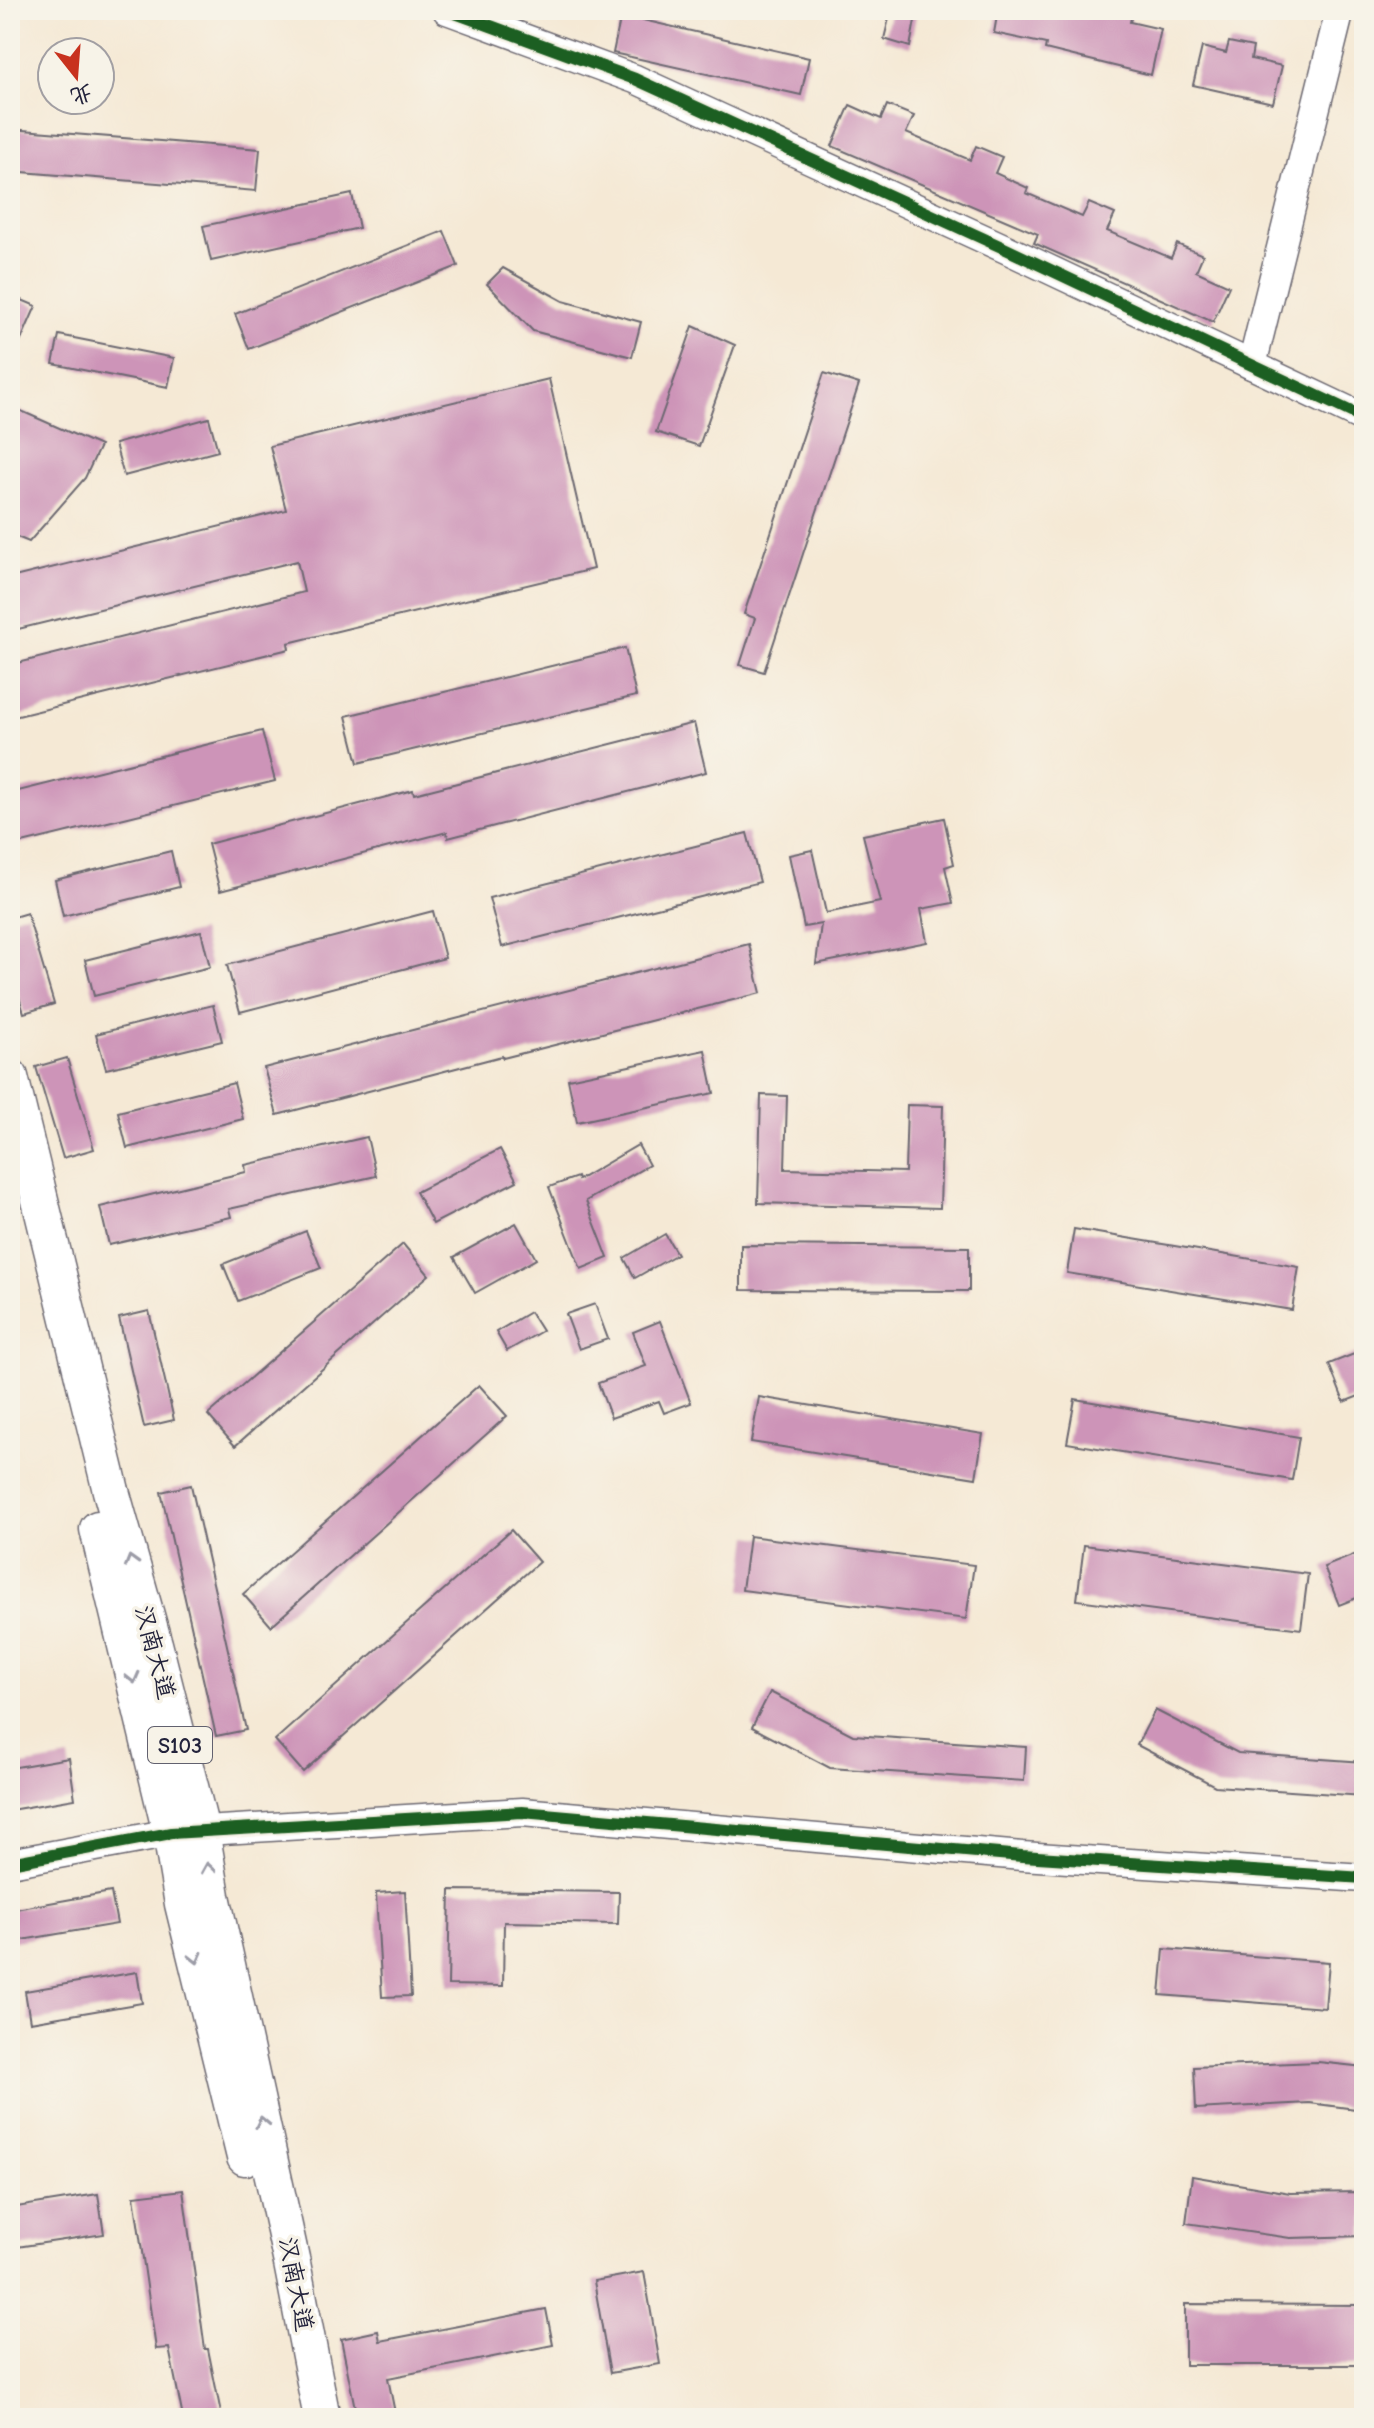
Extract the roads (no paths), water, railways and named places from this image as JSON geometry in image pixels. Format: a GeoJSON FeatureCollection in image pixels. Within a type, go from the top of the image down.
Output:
{"type":"FeatureCollection","features":[{"type":"Feature","properties":{"kind":"main road","name":"汉南大道"},"geometry":{"type":"LineString","coordinates":[[10,1077],[111,1491],[154,1644],[186,1832],[183,1904],[271,2268],[300,2418]]}},
{"type":"Feature","properties":{"kind":"main road","name":"汉南大道"},"geometry":{"type":"LineString","coordinates":[[10,1166],[186,1832],[212,1896],[289,2248],[322,2418]]}},
{"type":"Feature","properties":{"kind":"street"},"geometry":{"type":"LineString","coordinates":[[447,10],[635,79],[1364,418]]}},
{"type":"Feature","properties":{"kind":"street"},"geometry":{"type":"LineString","coordinates":[[1252,365],[1340,10]]}},
{"type":"Feature","properties":{"kind":"street"},"geometry":{"type":"LineString","coordinates":[[10,1863],[186,1832],[522,1812],[1022,1856],[1364,1878]]}}]}
